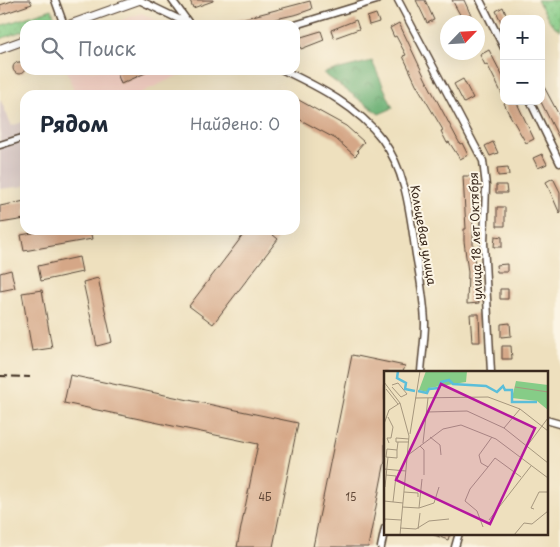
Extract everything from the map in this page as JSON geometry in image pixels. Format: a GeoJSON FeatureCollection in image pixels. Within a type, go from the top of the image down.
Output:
{"type":"FeatureCollection","features":[{"type":"Feature","properties":{"kind":"main road"},"geometry":{"type":"LineString","coordinates":[[83,20],[139,0]]}},
{"type":"Feature","properties":{"kind":"main road"},"geometry":{"type":"LineString","coordinates":[[0,49],[20,42]]}},
{"type":"Feature","properties":{"kind":"street"},"geometry":{"type":"LineString","coordinates":[[55,0],[62,20]]}},
{"type":"Feature","properties":{"kind":"street"},"geometry":{"type":"LineString","coordinates":[[139,0],[181,20]]}},
{"type":"Feature","properties":{"kind":"street"},"geometry":{"type":"LineString","coordinates":[[172,0],[187,20]]}},
{"type":"Feature","properties":{"kind":"street"},"geometry":{"type":"LineString","coordinates":[[300,23],[377,0]]}},
{"type":"Feature","properties":{"kind":"street","name":"улица 18 лет Октября"},"geometry":{"type":"LineString","coordinates":[[398,0],[483,161],[486,186],[484,243],[491,371]]}},
{"type":"Feature","properties":{"kind":"street"},"geometry":{"type":"LineString","coordinates":[[480,0],[500,40]]}},
{"type":"Feature","properties":{"kind":"street","name":"Кольцевая улица"},"geometry":{"type":"LineString","coordinates":[[294,75],[318,87],[361,117],[381,138],[396,162],[408,198],[423,298],[425,322],[421,371]]}},
{"type":"Feature","properties":{"kind":"street"},"geometry":{"type":"LineString","coordinates":[[532,105],[560,163]]}},
{"type":"Feature","properties":{"kind":"street"},"geometry":{"type":"LineString","coordinates":[[0,145],[20,139]]}},
{"type":"Feature","properties":{"kind":"street"},"geometry":{"type":"LineString","coordinates":[[381,547],[384,533]]}},
{"type":"Feature","properties":{"kind":"street"},"geometry":{"type":"LineString","coordinates":[[455,547],[459,534]]}},
{"type":"Feature","properties":{"kind":"shaded area"},"geometry":{"type":"Polygon","coordinates":[[[142,13],[155,20],[122,20],[142,13]]]}},
{"type":"Feature","properties":{"kind":"shaded area"},"geometry":{"type":"Polygon","coordinates":[[[69,75],[179,75],[147,90],[73,90],[69,75]]]}},
{"type":"Feature","properties":{"kind":"shaded area"},"geometry":{"type":"Polygon","coordinates":[[[0,99],[12,126],[20,123],[20,187],[0,189],[0,99]]]}},
{"type":"Feature","properties":{"kind":"green space"},"geometry":{"type":"Polygon","coordinates":[[[537,0],[560,0],[560,31],[551,23],[537,0]]]}},
{"type":"Feature","properties":{"kind":"green space"},"geometry":{"type":"Polygon","coordinates":[[[52,9],[55,20],[20,20],[20,32],[0,39],[0,26],[52,9]]]}},
{"type":"Feature","properties":{"kind":"green space"},"geometry":{"type":"Polygon","coordinates":[[[372,61],[393,108],[379,114],[323,73],[372,61]]]}},
{"type":"Feature","properties":{"kind":"building"},"geometry":{"type":"Polygon","coordinates":[[[15,0],[30,0],[32,4],[0,15],[0,5],[15,0]]]}},
{"type":"Feature","properties":{"kind":"building"},"geometry":{"type":"Polygon","coordinates":[[[190,0],[213,0],[213,1],[193,8],[190,0]]]}},
{"type":"Feature","properties":{"kind":"building"},"geometry":{"type":"Polygon","coordinates":[[[416,0],[425,0],[434,20],[427,23],[416,0]]]}},
{"type":"Feature","properties":{"kind":"building"},"geometry":{"type":"Polygon","coordinates":[[[452,0],[464,0],[471,15],[460,15],[452,0]]]}},
{"type":"Feature","properties":{"kind":"building"},"geometry":{"type":"Polygon","coordinates":[[[310,1],[312,9],[271,20],[238,20],[310,1]]]}},
{"type":"Feature","properties":{"kind":"building"},"geometry":{"type":"Polygon","coordinates":[[[503,7],[506,15],[500,15],[500,20],[496,11],[503,7]]]}},
{"type":"Feature","properties":{"kind":"building"},"geometry":{"type":"Polygon","coordinates":[[[376,14],[379,22],[369,25],[367,17],[376,14]]]}},
{"type":"Feature","properties":{"kind":"building"},"geometry":{"type":"Polygon","coordinates":[[[356,20],[359,29],[334,38],[331,30],[356,20]]]}},
{"type":"Feature","properties":{"kind":"building"},"geometry":{"type":"Polygon","coordinates":[[[399,23],[426,80],[460,144],[462,143],[468,155],[460,159],[449,142],[447,143],[441,131],[443,130],[416,84],[403,56],[406,55],[396,36],[394,37],[390,28],[399,23]]]}},
{"type":"Feature","properties":{"kind":"building"},"geometry":{"type":"Polygon","coordinates":[[[321,31],[324,40],[301,49],[300,37],[321,31]]]}},
{"type":"Feature","properties":{"kind":"building"},"geometry":{"type":"Polygon","coordinates":[[[489,50],[500,71],[500,90],[487,64],[485,65],[482,60],[485,60],[485,52],[489,50]]]}},
{"type":"Feature","properties":{"kind":"building"},"geometry":{"type":"Polygon","coordinates":[[[19,62],[20,74],[17,74],[13,70],[13,66],[19,62]]]}},
{"type":"Feature","properties":{"kind":"building"},"geometry":{"type":"Polygon","coordinates":[[[118,75],[141,75],[121,84],[118,75]]]}},
{"type":"Feature","properties":{"kind":"building"},"geometry":{"type":"Polygon","coordinates":[[[463,79],[473,98],[464,103],[454,84],[463,79]]]}},
{"type":"Feature","properties":{"kind":"building"},"geometry":{"type":"Polygon","coordinates":[[[545,89],[560,117],[560,140],[542,105],[545,105],[545,89]]]}},
{"type":"Feature","properties":{"kind":"building"},"geometry":{"type":"Polygon","coordinates":[[[300,101],[346,126],[364,142],[357,150],[359,152],[355,156],[336,139],[300,120],[300,101]]]}},
{"type":"Feature","properties":{"kind":"building"},"geometry":{"type":"Polygon","coordinates":[[[505,105],[518,105],[534,139],[526,143],[505,105]]]}},
{"type":"Feature","properties":{"kind":"building"},"geometry":{"type":"Polygon","coordinates":[[[493,142],[498,153],[490,156],[485,146],[493,142]]]}},
{"type":"Feature","properties":{"kind":"building"},"geometry":{"type":"Polygon","coordinates":[[[542,154],[547,164],[538,168],[533,158],[542,154]]]}},
{"type":"Feature","properties":{"kind":"building"},"geometry":{"type":"Polygon","coordinates":[[[508,167],[509,175],[498,176],[497,168],[508,167]]]}},
{"type":"Feature","properties":{"kind":"building"},"geometry":{"type":"Polygon","coordinates":[[[463,176],[473,176],[473,246],[479,303],[467,304],[468,272],[464,241],[464,229],[466,229],[463,176]]]}},
{"type":"Feature","properties":{"kind":"building"},"geometry":{"type":"Polygon","coordinates":[[[553,178],[560,192],[560,214],[546,182],[553,178]]]}},
{"type":"Feature","properties":{"kind":"building"},"geometry":{"type":"Polygon","coordinates":[[[496,185],[506,185],[507,193],[496,193],[496,185]]]}},
{"type":"Feature","properties":{"kind":"building"},"geometry":{"type":"Polygon","coordinates":[[[20,202],[20,220],[0,223],[0,206],[20,202]]]}},
{"type":"Feature","properties":{"kind":"building"},"geometry":{"type":"Polygon","coordinates":[[[497,207],[505,207],[505,226],[497,226],[497,207]]]}},
{"type":"Feature","properties":{"kind":"building"},"geometry":{"type":"Polygon","coordinates":[[[21,235],[91,235],[92,239],[24,251],[21,235]]]}},
{"type":"Feature","properties":{"kind":"building"},"geometry":{"type":"Polygon","coordinates":[[[243,235],[273,235],[278,239],[213,324],[189,306],[243,235]]]}},
{"type":"Feature","properties":{"kind":"building"},"geometry":{"type":"Polygon","coordinates":[[[495,236],[502,237],[502,247],[494,247],[495,236]]]}},
{"type":"Feature","properties":{"kind":"building"},"geometry":{"type":"Polygon","coordinates":[[[79,257],[82,272],[41,281],[38,266],[79,257]]]}},
{"type":"Feature","properties":{"kind":"building"},"geometry":{"type":"Polygon","coordinates":[[[507,264],[507,272],[497,272],[496,265],[507,264]]]}},
{"type":"Feature","properties":{"kind":"building"},"geometry":{"type":"Polygon","coordinates":[[[11,270],[15,288],[0,291],[0,273],[11,270]]]}},
{"type":"Feature","properties":{"kind":"building"},"geometry":{"type":"Polygon","coordinates":[[[98,278],[112,342],[97,346],[83,282],[98,278]]]}},
{"type":"Feature","properties":{"kind":"building"},"geometry":{"type":"Polygon","coordinates":[[[500,289],[508,289],[508,299],[500,299],[500,289]]]}},
{"type":"Feature","properties":{"kind":"building"},"geometry":{"type":"Polygon","coordinates":[[[42,290],[52,348],[32,351],[22,293],[42,290]]]}},
{"type":"Feature","properties":{"kind":"building"},"geometry":{"type":"Polygon","coordinates":[[[470,314],[479,314],[480,342],[472,342],[470,314]]]}},
{"type":"Feature","properties":{"kind":"building"},"geometry":{"type":"Polygon","coordinates":[[[510,323],[511,336],[501,337],[501,324],[510,323]]]}},
{"type":"Feature","properties":{"kind":"building"},"geometry":{"type":"Polygon","coordinates":[[[502,346],[511,346],[512,359],[502,359],[502,346]]]}},
{"type":"Feature","properties":{"kind":"building"},"geometry":{"type":"Polygon","coordinates":[[[352,355],[405,366],[403,371],[384,371],[384,466],[368,547],[313,547],[352,355]]]}},
{"type":"Feature","properties":{"kind":"building"},"geometry":{"type":"Polygon","coordinates":[[[70,375],[298,423],[273,547],[237,547],[258,444],[64,403],[70,375]]]}},
{"type":"Feature","properties":{"kind":"building"},"geometry":{"type":"Polygon","coordinates":[[[432,534],[450,534],[448,540],[432,534]]]}},
{"type":"Feature","properties":{"kind":"railway"},"geometry":{"type":"LineString","coordinates":[[0,376],[30,377]]}}]}
